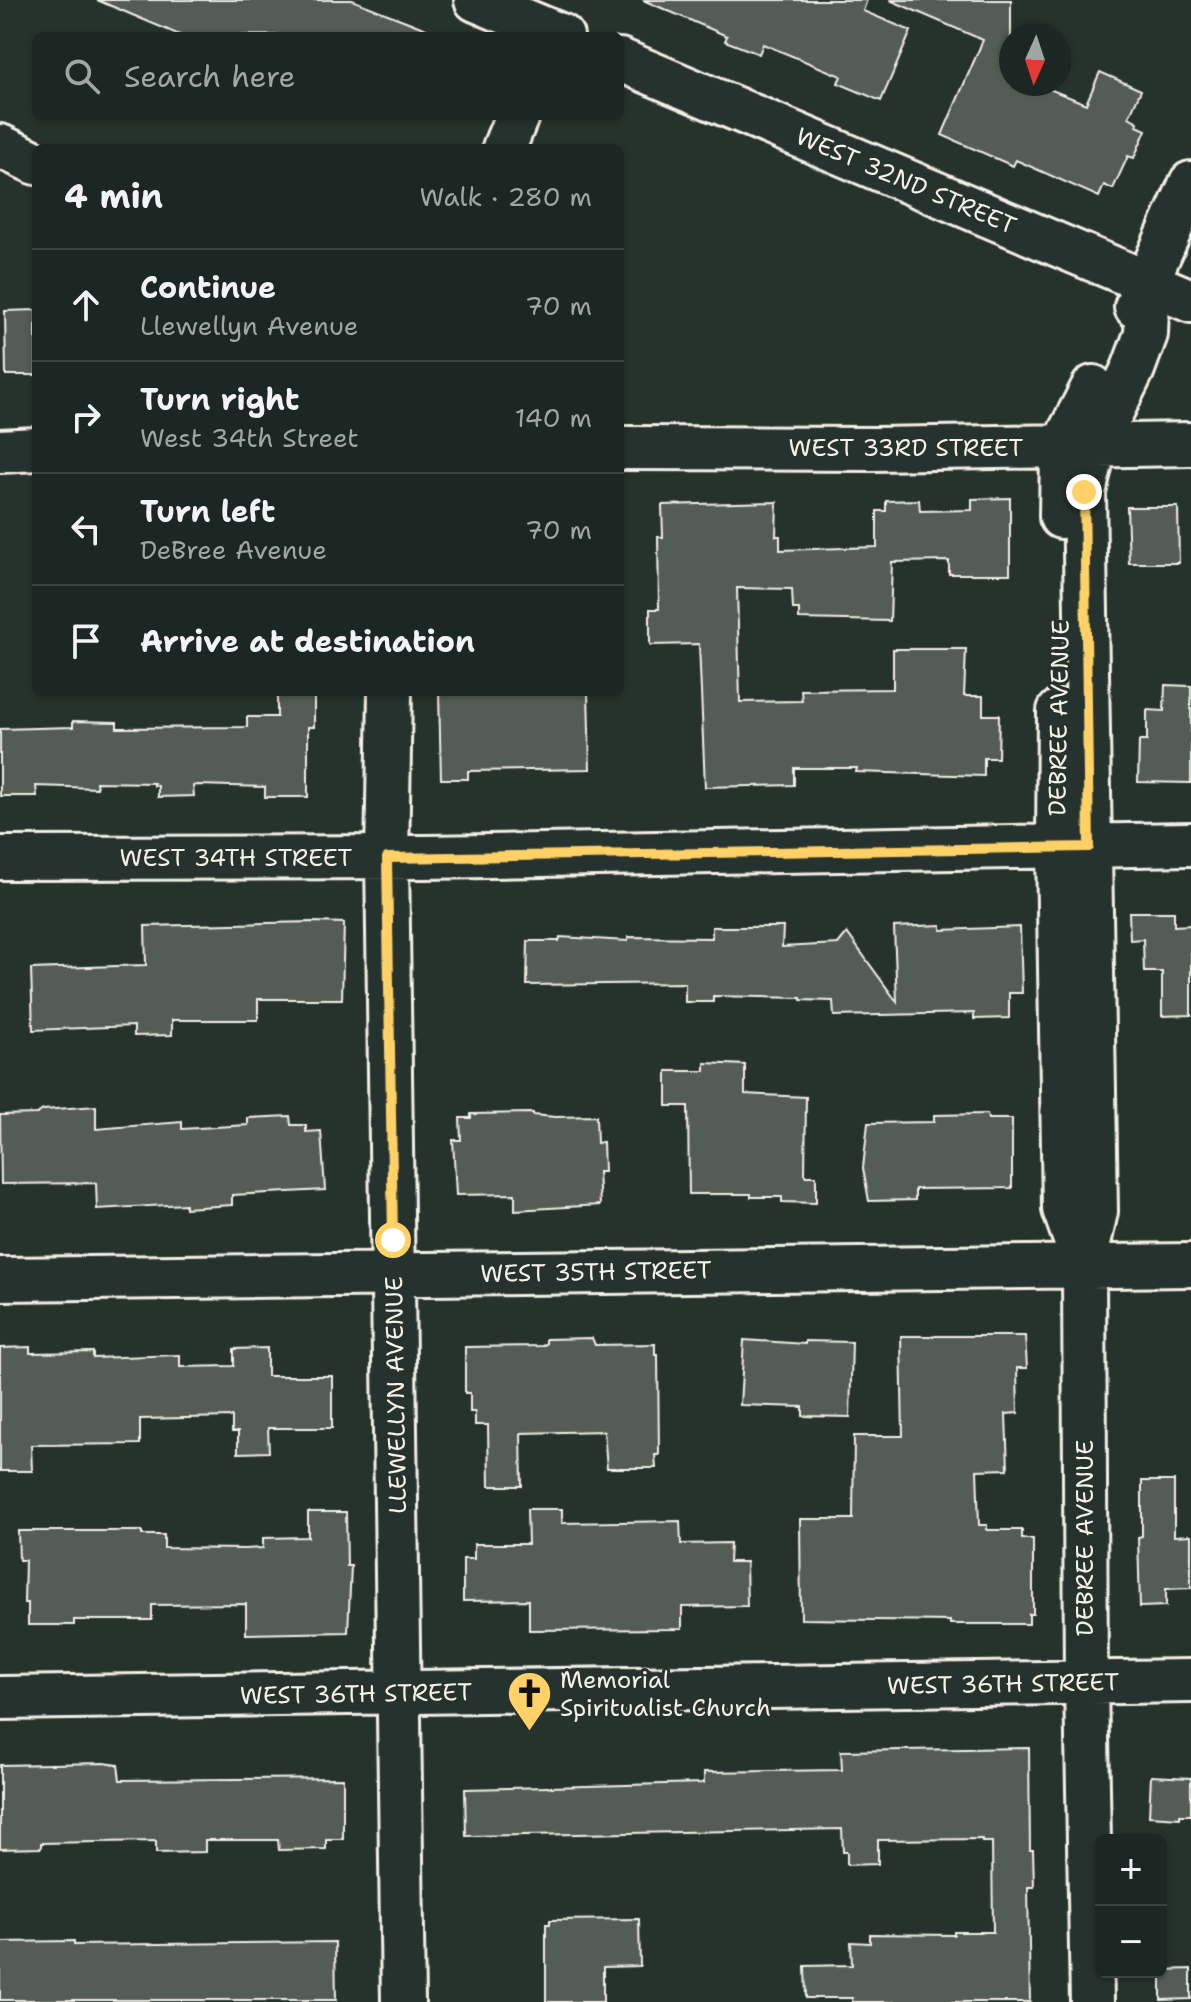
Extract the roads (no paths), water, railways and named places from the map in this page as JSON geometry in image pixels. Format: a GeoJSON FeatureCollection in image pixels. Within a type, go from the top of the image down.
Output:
{"type":"FeatureCollection","features":[{"type":"Feature","properties":{"kind":"street"},"geometry":{"type":"LineString","coordinates":[[476,0],[558,26]]}},
{"type":"Feature","properties":{"kind":"street","name":"WEST 32ND STREET"},"geometry":{"type":"LineString","coordinates":[[624,62],[1191,301]]}},
{"type":"Feature","properties":{"kind":"street"},"geometry":{"type":"LineString","coordinates":[[506,144],[515,120]]}},
{"type":"Feature","properties":{"kind":"street"},"geometry":{"type":"LineString","coordinates":[[0,146],[32,161]]}},
{"type":"Feature","properties":{"kind":"street","name":"DEBREE AVENUE"},"geometry":{"type":"LineString","coordinates":[[1092,2002],[1086,1683],[1084,1267],[1096,1211],[1074,847],[1084,492],[1078,446],[1133,369],[1146,334],[1148,283],[1191,183]]}},
{"type":"Feature","properties":{"kind":"street","name":"WEST 33RD STREET"},"geometry":{"type":"LineString","coordinates":[[632,443],[1191,444]]}},
{"type":"Feature","properties":{"kind":"street"},"geometry":{"type":"LineString","coordinates":[[0,451],[32,449]]}},
{"type":"Feature","properties":{"kind":"street","name":"LLEWELLYN AVENUE"},"geometry":{"type":"LineString","coordinates":[[390,696],[387,858],[403,2002]]}},
{"type":"Feature","properties":{"kind":"street","name":"WEST 34TH STREET"},"geometry":{"type":"LineString","coordinates":[[0,858],[387,858],[1191,844]]}},
{"type":"Feature","properties":{"kind":"street","name":"WEST 35TH STREET"},"geometry":{"type":"LineString","coordinates":[[0,1279],[1191,1265]]}},
{"type":"Feature","properties":{"kind":"street","name":"WEST 36TH STREET"},"geometry":{"type":"LineString","coordinates":[[0,1698],[1191,1681]]}},
{"type":"Feature","properties":{"kind":"place","name":"Memorial Spiritualist Church"},"geometry":{"type":"Point","coordinates":[529,1733]}}]}
